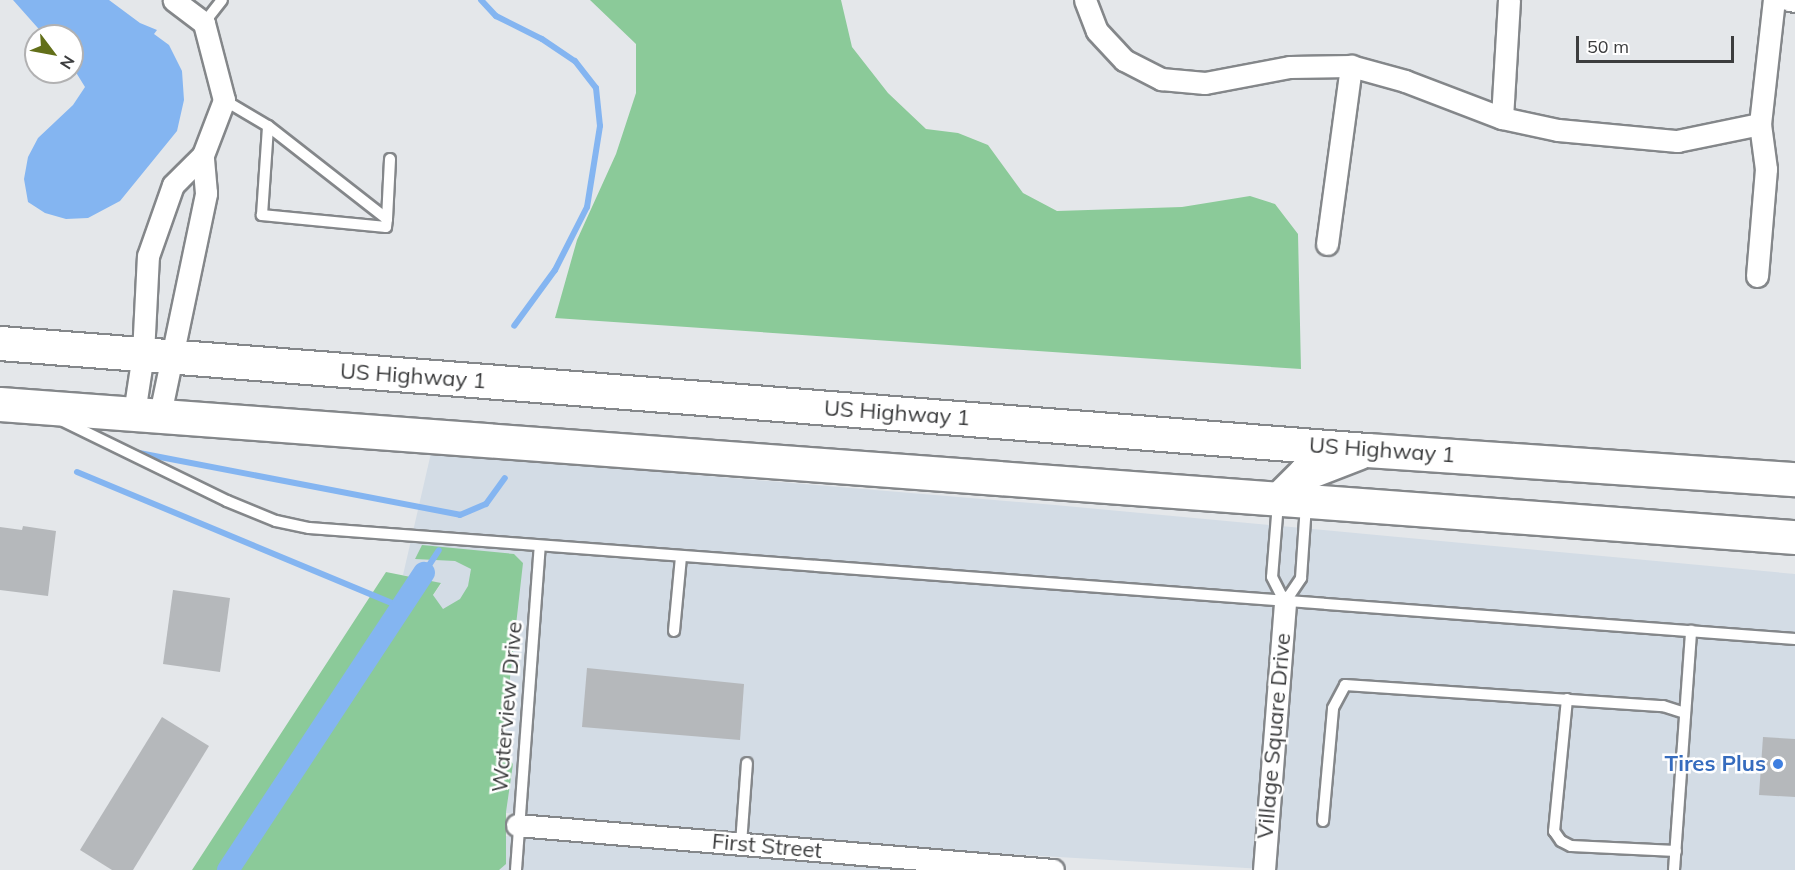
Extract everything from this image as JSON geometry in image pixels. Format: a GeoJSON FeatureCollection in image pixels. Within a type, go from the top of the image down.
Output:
{"type":"FeatureCollection","features":[{"type":"Feature","properties":{"kind":"main road","name":"US Highway 1"},"geometry":{"type":"LineString","coordinates":[[0,343],[1367,450],[1795,479]]}},
{"type":"Feature","properties":{"kind":"main road"},"geometry":{"type":"LineString","coordinates":[[0,404],[147,413],[1795,537]]}},
{"type":"Feature","properties":{"kind":"main road"},"geometry":{"type":"LineString","coordinates":[[1293,499],[1305,473],[1367,450]]}},
{"type":"Feature","properties":{"kind":"street"},"geometry":{"type":"LineString","coordinates":[[156,356],[148,256],[173,185],[203,155],[225,100],[204,23],[174,0]]}},
{"type":"Feature","properties":{"kind":"street"},"geometry":{"type":"LineString","coordinates":[[1085,0],[1097,31],[1124,60],[1161,79],[1205,83],[1290,68],[1351,66],[1405,81],[1502,118],[1558,130],[1677,141],[1760,124]]}},
{"type":"Feature","properties":{"kind":"street"},"geometry":{"type":"LineString","coordinates":[[1502,118],[1509,0]]}},
{"type":"Feature","properties":{"kind":"street"},"geometry":{"type":"LineString","coordinates":[[1757,276],[1766,169],[1760,124],[1774,0]]}},
{"type":"Feature","properties":{"kind":"street"},"geometry":{"type":"LineString","coordinates":[[1789,0],[1795,0]]}},
{"type":"Feature","properties":{"kind":"street"},"geometry":{"type":"LineString","coordinates":[[1327,244],[1351,66]]}},
{"type":"Feature","properties":{"kind":"street"},"geometry":{"type":"LineString","coordinates":[[147,413],[156,356],[206,193],[203,155]]}},
{"type":"Feature","properties":{"kind":"street","name":"Village Square Drive"},"geometry":{"type":"LineString","coordinates":[[1264,870],[1285,602]]}},
{"type":"Feature","properties":{"kind":"street","name":"First Street"},"geometry":{"type":"LineString","coordinates":[[517,825],[1053,870]]}},
{"type":"Feature","properties":{"kind":"lane"},"geometry":{"type":"LineString","coordinates":[[204,23],[222,0]]}},
{"type":"Feature","properties":{"kind":"lane"},"geometry":{"type":"LineString","coordinates":[[225,100],[268,126],[387,219]]}},
{"type":"Feature","properties":{"kind":"lane"},"geometry":{"type":"LineString","coordinates":[[268,126],[262,214],[386,227],[390,159]]}},
{"type":"Feature","properties":{"kind":"lane"},"geometry":{"type":"LineString","coordinates":[[36,407],[155,469],[276,521],[309,528],[1795,639]]}},
{"type":"Feature","properties":{"kind":"lane","name":"Village Square Drive"},"geometry":{"type":"LineString","coordinates":[[1293,499],[1301,578],[1285,602],[1272,577],[1293,499]]}},
{"type":"Feature","properties":{"kind":"lane","name":"Waterview Drive"},"geometry":{"type":"LineString","coordinates":[[516,870],[517,825],[540,547]]}},
{"type":"Feature","properties":{"kind":"lane"},"geometry":{"type":"LineString","coordinates":[[674,631],[681,557]]}},
{"type":"Feature","properties":{"kind":"lane"},"geometry":{"type":"LineString","coordinates":[[1674,870],[1691,631]]}},
{"type":"Feature","properties":{"kind":"lane"},"geometry":{"type":"LineString","coordinates":[[1323,821],[1333,708],[1346,686],[1663,705],[1685,713]]}},
{"type":"Feature","properties":{"kind":"lane"},"geometry":{"type":"LineString","coordinates":[[1567,699],[1554,831],[1561,841],[1570,846],[1676,851]]}},
{"type":"Feature","properties":{"kind":"lane"},"geometry":{"type":"LineString","coordinates":[[741,844],[747,763]]}},
{"type":"Feature","properties":{"kind":"shaded area"},"geometry":{"type":"Polygon","coordinates":[[[431,453],[1055,505],[1795,574],[1795,870],[1279,870],[973,852],[506,813],[506,836],[922,870],[243,870],[441,584],[403,575],[431,453]]]}},
{"type":"Feature","properties":{"kind":"green space"},"geometry":{"type":"Polygon","coordinates":[[[590,0],[841,0],[852,47],[888,93],[926,129],[958,133],[988,145],[1023,193],[1057,211],[1182,207],[1250,196],[1275,204],[1298,234],[1301,369],[555,318],[577,240],[616,154],[636,93],[636,44],[590,0]]]}},
{"type":"Feature","properties":{"kind":"green space"},"geometry":{"type":"Polygon","coordinates":[[[422,545],[514,554],[523,563],[502,749],[513,764],[506,812],[506,864],[499,870],[192,870],[386,572],[441,583],[433,595],[443,609],[460,599],[468,586],[471,569],[455,561],[415,559],[422,545]]]}},
{"type":"Feature","properties":{"kind":"water"},"geometry":{"type":"Polygon","coordinates":[[[13,0],[109,0],[140,23],[157,30],[154,34],[169,45],[182,71],[184,100],[177,131],[120,201],[88,218],[66,219],[45,213],[28,202],[24,179],[28,157],[38,138],[73,105],[85,87],[83,84],[84,24],[34,24],[13,0]]]}},
{"type":"Feature","properties":{"kind":"building"},"geometry":{"type":"Polygon","coordinates":[[[23,526],[56,531],[48,596],[0,590],[0,527],[22,530],[23,526]]]}},
{"type":"Feature","properties":{"kind":"building"},"geometry":{"type":"Polygon","coordinates":[[[173,590],[230,598],[220,672],[163,664],[173,590]]]}},
{"type":"Feature","properties":{"kind":"building"},"geometry":{"type":"Polygon","coordinates":[[[587,668],[744,684],[740,740],[582,727],[587,668]]]}},
{"type":"Feature","properties":{"kind":"building"},"geometry":{"type":"Polygon","coordinates":[[[162,717],[209,746],[133,870],[112,870],[80,850],[162,717]]]}},
{"type":"Feature","properties":{"kind":"building","name":"Tires Plus"},"geometry":{"type":"Polygon","coordinates":[[[1763,737],[1795,739],[1795,797],[1759,795],[1763,737]]]}},
{"type":"Feature","properties":{"kind":"waterway"},"geometry":{"type":"LineString","coordinates":[[481,0],[496,16],[542,39],[575,61],[596,88],[600,126],[587,207],[555,270],[514,326]]}},
{"type":"Feature","properties":{"kind":"waterway"},"geometry":{"type":"LineString","coordinates":[[134,452],[460,515],[486,504],[505,478]]}},
{"type":"Feature","properties":{"kind":"waterway"},"geometry":{"type":"LineString","coordinates":[[77,472],[401,607]]}},
{"type":"Feature","properties":{"kind":"waterway"},"geometry":{"type":"LineString","coordinates":[[424,573],[439,550]]}},
{"type":"Feature","properties":{"kind":"waterway"},"geometry":{"type":"LineString","coordinates":[[228,870],[424,573]]}},
{"type":"Feature","properties":{"kind":"place","name":"Tires Plus"},"geometry":{"type":"Point","coordinates":[1778,764]}}]}
